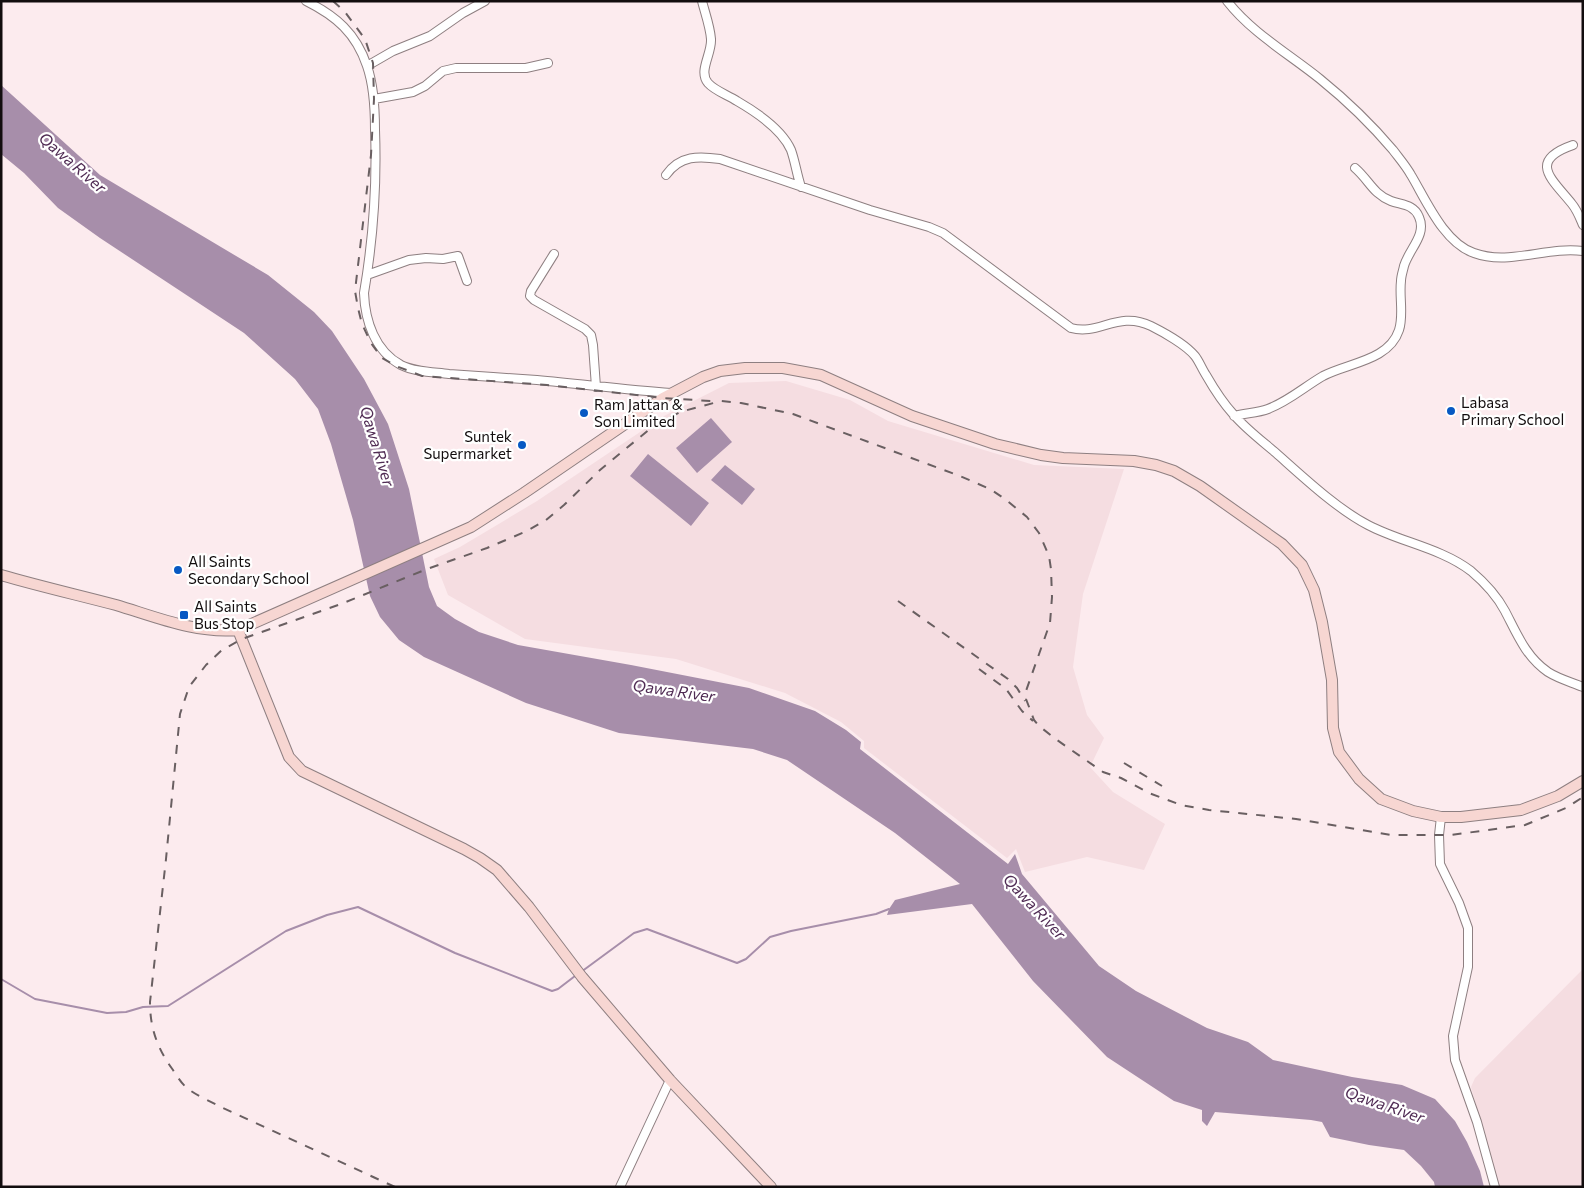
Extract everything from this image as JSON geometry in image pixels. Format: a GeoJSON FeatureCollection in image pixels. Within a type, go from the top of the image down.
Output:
{"type":"FeatureCollection","features":[{"type":"Feature","properties":{"kind":"main road"},"geometry":{"type":"LineString","coordinates":[[1,575],[188,626],[206,630],[238,630],[471,527],[670,393],[703,377],[720,371],[770,367],[800,370],[838,382],[912,416],[995,444],[1041,455],[1063,458],[1134,461],[1174,471],[1200,486],[1282,544],[1302,565],[1314,590],[1322,622],[1332,680],[1333,728],[1339,752],[1359,779],[1381,799],[1414,811],[1442,817],[1461,817],[1521,810],[1558,796],[1583,781]]}},
{"type":"Feature","properties":{"kind":"main road"},"geometry":{"type":"LineString","coordinates":[[238,630],[288,757],[302,771],[480,858],[497,870],[529,907],[582,977],[670,1080],[771,1187]]}},
{"type":"Feature","properties":{"kind":"street"},"geometry":{"type":"LineString","coordinates":[[306,1],[339,21],[352,36],[367,66],[374,99],[376,144],[375,189],[364,293],[368,323],[377,341],[390,358],[411,369],[433,372],[670,393]]}},
{"type":"Feature","properties":{"kind":"street"},"geometry":{"type":"LineString","coordinates":[[367,66],[393,51],[430,36],[463,13],[485,1]]}},
{"type":"Feature","properties":{"kind":"street"},"geometry":{"type":"LineString","coordinates":[[702,1],[711,40],[704,73],[708,82],[738,101],[781,135],[790,149],[801,187]]}},
{"type":"Feature","properties":{"kind":"street"},"geometry":{"type":"LineString","coordinates":[[1227,1],[1239,16],[1320,80],[1374,128],[1410,173],[1437,218],[1460,246],[1473,253],[1488,257],[1560,249],[1583,251]]}},
{"type":"Feature","properties":{"kind":"street"},"geometry":{"type":"LineString","coordinates":[[374,99],[413,92],[443,71],[456,68],[526,68],[548,63]]}},
{"type":"Feature","properties":{"kind":"street"},"geometry":{"type":"LineString","coordinates":[[1573,145],[1558,150],[1550,158],[1547,167],[1550,178],[1574,206],[1583,225]]}},
{"type":"Feature","properties":{"kind":"street"},"geometry":{"type":"LineString","coordinates":[[666,175],[670,168],[678,163],[701,156],[720,159],[870,210],[929,226],[943,233],[1071,328],[1084,331],[1127,320],[1152,327],[1189,349],[1196,356],[1214,390],[1234,416],[1305,477],[1344,509],[1366,524],[1441,555],[1469,570],[1492,592],[1527,652],[1540,666],[1562,679],[1583,687]]}},
{"type":"Feature","properties":{"kind":"street"},"geometry":{"type":"LineString","coordinates":[[1234,416],[1265,410],[1284,402],[1324,375],[1376,355],[1390,345],[1399,331],[1402,310],[1401,280],[1406,260],[1422,231],[1419,217],[1414,209],[1391,201],[1374,191],[1364,176],[1355,168]]}},
{"type":"Feature","properties":{"kind":"street"},"geometry":{"type":"LineString","coordinates":[[554,254],[531,291],[530,296],[585,329],[591,335],[594,345],[596,387]]}},
{"type":"Feature","properties":{"kind":"street"},"geometry":{"type":"LineString","coordinates":[[367,275],[409,260],[458,256],[467,281]]}},
{"type":"Feature","properties":{"kind":"street"},"geometry":{"type":"LineString","coordinates":[[1442,817],[1439,835],[1440,864],[1460,903],[1468,928],[1468,967],[1453,1036],[1455,1060],[1477,1122],[1495,1187]]}},
{"type":"Feature","properties":{"kind":"street"},"geometry":{"type":"LineString","coordinates":[[620,1187],[670,1080]]}},
{"type":"Feature","properties":{"kind":"shaded area"},"geometry":{"type":"Polygon","coordinates":[[[786,381],[850,400],[888,421],[1034,465],[1124,469],[1083,594],[1073,667],[1087,715],[1104,738],[1090,767],[1113,792],[1165,824],[1144,870],[1087,857],[1025,872],[1016,849],[1007,858],[864,748],[864,741],[841,722],[785,693],[676,659],[525,639],[448,595],[434,559],[460,547],[537,501],[664,416],[729,383],[786,381]]]}},
{"type":"Feature","properties":{"kind":"shaded area"},"geometry":{"type":"Polygon","coordinates":[[[1583,969],[1583,1187],[1498,1187],[1471,1087],[1475,1078],[1583,969]]]}},
{"type":"Feature","properties":{"kind":"water","name":"Qawa River"},"geometry":{"type":"Polygon","coordinates":[[[1,85],[100,175],[268,275],[314,312],[332,331],[364,379],[388,424],[409,489],[429,587],[437,606],[455,619],[479,632],[518,645],[749,688],[815,711],[846,730],[861,742],[860,749],[1008,864],[1015,854],[1022,874],[1099,966],[1136,991],[1207,1028],[1248,1042],[1273,1060],[1352,1077],[1402,1085],[1435,1099],[1455,1121],[1467,1142],[1480,1171],[1484,1187],[1435,1187],[1434,1182],[1421,1166],[1404,1150],[1330,1137],[1322,1122],[1215,1112],[1207,1126],[1202,1121],[1202,1110],[1174,1101],[1107,1057],[1033,981],[972,904],[887,915],[895,900],[960,884],[895,833],[787,760],[753,749],[619,733],[526,703],[424,657],[399,640],[380,617],[370,596],[353,520],[331,444],[318,409],[295,379],[244,333],[58,208],[24,173],[1,154],[1,85]]]}},
{"type":"Feature","properties":{"kind":"water"},"geometry":{"type":"Polygon","coordinates":[[[711,418],[732,442],[697,473],[676,448],[711,418]]]}},
{"type":"Feature","properties":{"kind":"water"},"geometry":{"type":"Polygon","coordinates":[[[648,454],[709,503],[691,526],[630,476],[648,454]]]}},
{"type":"Feature","properties":{"kind":"water"},"geometry":{"type":"Polygon","coordinates":[[[725,465],[755,489],[742,505],[711,480],[725,465]]]}},
{"type":"Feature","properties":{"kind":"waterway"},"geometry":{"type":"LineString","coordinates":[[1,979],[35,999],[107,1013],[126,1012],[143,1007],[168,1006],[286,931],[327,915],[358,907],[455,953],[552,991],[558,989],[575,976]]}},
{"type":"Feature","properties":{"kind":"waterway"},"geometry":{"type":"LineString","coordinates":[[581,972],[634,933],[647,929],[737,963],[746,959],[770,937],[876,914],[889,909]]}},
{"type":"Feature","properties":{"kind":"railway"},"geometry":{"type":"LineString","coordinates":[[333,1],[345,12],[365,39],[373,63],[374,99],[371,155],[355,291],[362,324],[371,343],[382,358],[396,366],[422,376],[547,385],[663,398],[711,401]]}},
{"type":"Feature","properties":{"kind":"railway"},"geometry":{"type":"LineString","coordinates":[[395,1187],[195,1094],[181,1082],[167,1062],[159,1046],[151,1020],[150,1002],[180,714],[189,687],[206,665],[222,650],[242,639],[341,604],[527,531],[546,520],[600,470],[651,428],[680,412],[721,401],[741,403],[793,414],[960,476],[990,489],[1005,499],[1027,517],[1039,533],[1049,556],[1051,569],[1052,597],[1050,623],[1026,691],[1026,699],[1034,720],[1057,740],[1103,772],[1121,778],[1149,793],[1181,805],[1209,810],[1296,819],[1391,835],[1451,835],[1525,825],[1566,808],[1583,797]]}},
{"type":"Feature","properties":{"kind":"railway"},"geometry":{"type":"LineString","coordinates":[[898,601],[1008,679],[1017,688],[1025,701]]}},
{"type":"Feature","properties":{"kind":"railway"},"geometry":{"type":"LineString","coordinates":[[979,669],[1006,689],[1022,711],[1033,721]]}},
{"type":"Feature","properties":{"kind":"railway"},"geometry":{"type":"LineString","coordinates":[[1124,763],[1162,786]]}},
{"type":"Feature","properties":{"kind":"place","name":"Labasa Primary School"},"geometry":{"type":"Point","coordinates":[1451,411]}},
{"type":"Feature","properties":{"kind":"place","name":"Ram Jattan & Son Limited"},"geometry":{"type":"Point","coordinates":[584,413]}},
{"type":"Feature","properties":{"kind":"place","name":"Suntek Supermarket"},"geometry":{"type":"Point","coordinates":[522,445]}},
{"type":"Feature","properties":{"kind":"place","name":"All Saints Secondary School"},"geometry":{"type":"Point","coordinates":[178,570]}},
{"type":"Feature","properties":{"kind":"place","name":"All Saints Bus Stop"},"geometry":{"type":"Point","coordinates":[184,615]}}]}
